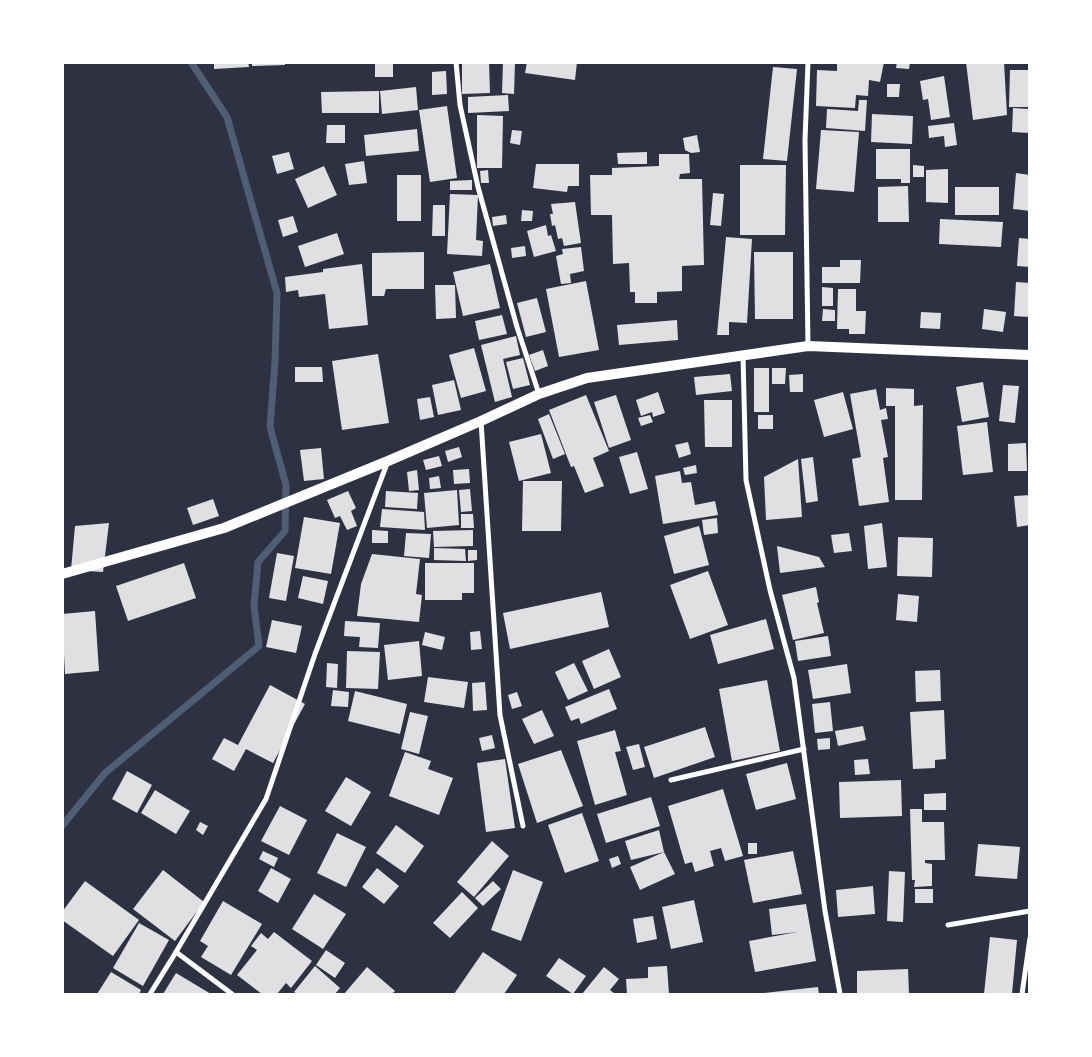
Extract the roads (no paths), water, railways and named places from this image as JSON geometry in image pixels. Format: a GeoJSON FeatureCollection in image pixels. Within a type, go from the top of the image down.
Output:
{"type":"FeatureCollection","features":[{"type":"Feature","properties":{"kind":"main road"},"geometry":{"type":"LineString","coordinates":[[62,574],[224,528],[388,461],[538,394],[587,378],[808,346],[1030,355]]}},
{"type":"Feature","properties":{"kind":"street"},"geometry":{"type":"LineString","coordinates":[[456,62],[460,105],[478,187],[517,327],[538,394]]}},
{"type":"Feature","properties":{"kind":"street"},"geometry":{"type":"LineString","coordinates":[[808,62],[805,140],[808,346]]}},
{"type":"Feature","properties":{"kind":"street"},"geometry":{"type":"LineString","coordinates":[[743,356],[746,480],[770,590],[794,678],[825,912],[840,994]]}},
{"type":"Feature","properties":{"kind":"street"},"geometry":{"type":"LineString","coordinates":[[481,421],[500,715],[523,826]]}},
{"type":"Feature","properties":{"kind":"street"},"geometry":{"type":"LineString","coordinates":[[150,994],[266,799],[315,654],[388,461]]}},
{"type":"Feature","properties":{"kind":"street"},"geometry":{"type":"LineString","coordinates":[[671,780],[804,750]]}},
{"type":"Feature","properties":{"kind":"street"},"geometry":{"type":"LineString","coordinates":[[948,925],[1030,911]]}},
{"type":"Feature","properties":{"kind":"street"},"geometry":{"type":"LineString","coordinates":[[1022,994],[1030,938]]}},
{"type":"Feature","properties":{"kind":"street"},"geometry":{"type":"LineString","coordinates":[[176,952],[232,994]]}},
{"type":"Feature","properties":{"kind":"waterway"},"geometry":{"type":"LineString","coordinates":[[62,826],[105,773],[259,646],[254,606],[258,562],[285,531],[286,485],[270,427],[275,362],[277,293],[227,117],[191,62]]}}]}
